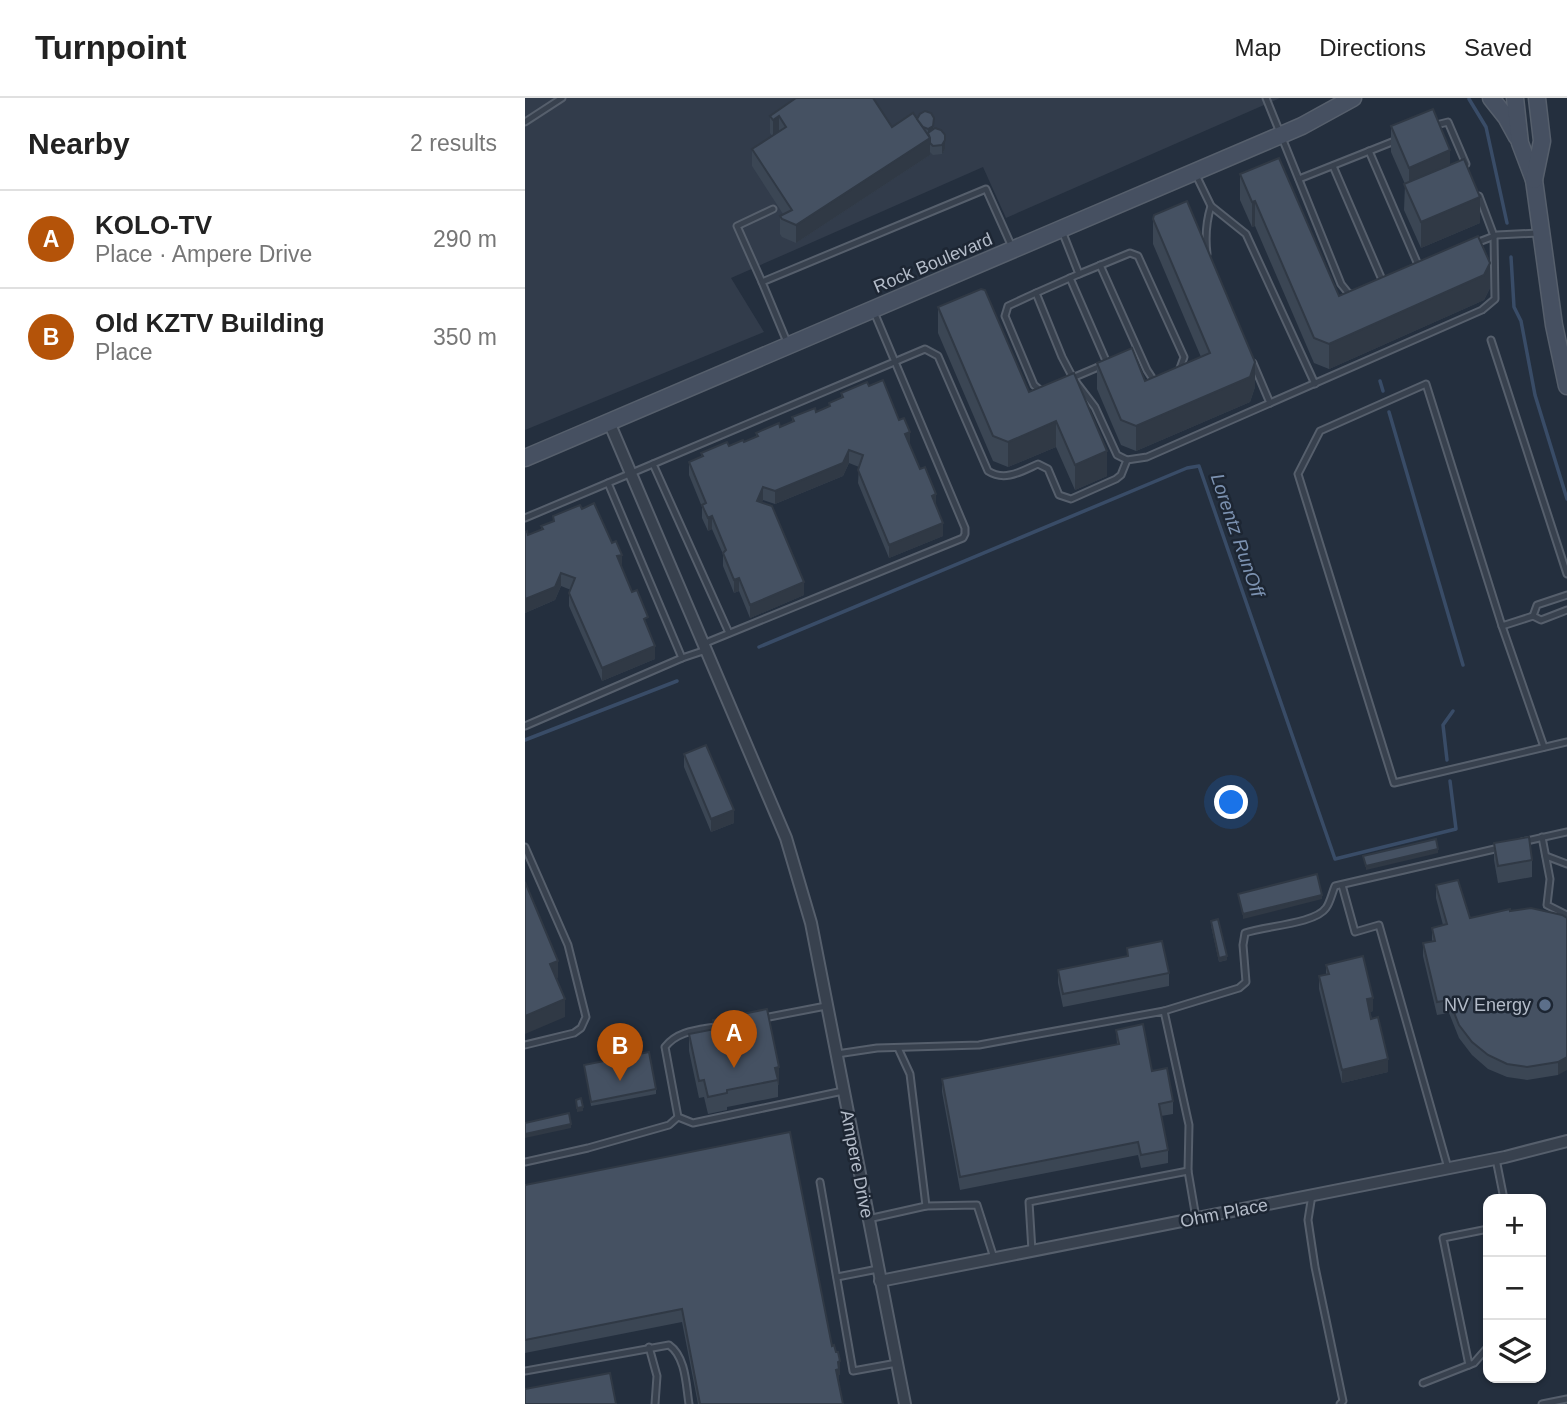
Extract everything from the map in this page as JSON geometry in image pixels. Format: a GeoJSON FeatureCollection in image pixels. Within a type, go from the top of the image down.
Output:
{"type":"FeatureCollection","features":[{"type":"Feature","properties":{"kind":"main road","name":"Rock Boulevard"},"geometry":{"type":"LineString","coordinates":[[525,457],[1282,135],[1353,98]]}},
{"type":"Feature","properties":{"kind":"main road"},"geometry":{"type":"LineString","coordinates":[[1491,98],[1506,117],[1520,143],[1534,180],[1554,325],[1567,386]]}},
{"type":"Feature","properties":{"kind":"main road"},"geometry":{"type":"LineString","coordinates":[[1515,98],[1520,143]]}},
{"type":"Feature","properties":{"kind":"main road"},"geometry":{"type":"LineString","coordinates":[[1534,180],[1542,141],[1539,103]]}},
{"type":"Feature","properties":{"kind":"street","name":"Ampere Drive"},"geometry":{"type":"LineString","coordinates":[[609,422],[786,838],[811,923],[905,1404]]}},
{"type":"Feature","properties":{"kind":"street","name":"Ohm Place"},"geometry":{"type":"LineString","coordinates":[[879,1275],[1032,1251],[1496,1159],[1567,1141]]}},
{"type":"Feature","properties":{"kind":"lane"},"geometry":{"type":"LineString","coordinates":[[525,122],[562,98]]}},
{"type":"Feature","properties":{"kind":"lane"},"geometry":{"type":"LineString","coordinates":[[1266,98],[1341,284],[1349,293],[1355,294],[1364,290]]}},
{"type":"Feature","properties":{"kind":"lane"},"geometry":{"type":"LineString","coordinates":[[1431,126],[1448,121],[1470,175]]}},
{"type":"Feature","properties":{"kind":"lane"},"geometry":{"type":"LineString","coordinates":[[1299,179],[1406,136]]}},
{"type":"Feature","properties":{"kind":"lane"},"geometry":{"type":"LineString","coordinates":[[1369,151],[1419,267]]}},
{"type":"Feature","properties":{"kind":"lane"},"geometry":{"type":"LineString","coordinates":[[1333,166],[1383,282]]}},
{"type":"Feature","properties":{"kind":"lane"},"geometry":{"type":"LineString","coordinates":[[1195,172],[1211,206],[1246,234],[1315,384]]}},
{"type":"Feature","properties":{"kind":"lane"},"geometry":{"type":"LineString","coordinates":[[1036,293],[1062,358],[1095,407],[1117,455],[1127,460],[1147,457],[1469,315],[1495,299],[1494,236],[1475,187]]}},
{"type":"Feature","properties":{"kind":"lane"},"geometry":{"type":"LineString","coordinates":[[762,282],[986,189],[1013,250]]}},
{"type":"Feature","properties":{"kind":"lane"},"geometry":{"type":"LineString","coordinates":[[1207,255],[1206,219],[1211,206]]}},
{"type":"Feature","properties":{"kind":"lane"},"geometry":{"type":"LineString","coordinates":[[773,209],[737,226],[788,345]]}},
{"type":"Feature","properties":{"kind":"lane"},"geometry":{"type":"LineString","coordinates":[[1061,229],[1080,274]]}},
{"type":"Feature","properties":{"kind":"lane"},"geometry":{"type":"LineString","coordinates":[[1465,247],[1494,236],[1541,232]]}},
{"type":"Feature","properties":{"kind":"lane"},"geometry":{"type":"LineString","coordinates":[[1052,387],[1041,392],[1034,385],[1005,316],[1008,306],[1130,253],[1138,256],[1184,357],[1178,373]]}},
{"type":"Feature","properties":{"kind":"lane"},"geometry":{"type":"LineString","coordinates":[[1407,272],[1430,262]]}},
{"type":"Feature","properties":{"kind":"lane"},"geometry":{"type":"LineString","coordinates":[[1100,265],[1156,384],[1167,379]]}},
{"type":"Feature","properties":{"kind":"lane"},"geometry":{"type":"LineString","coordinates":[[1374,286],[1395,277]]}},
{"type":"Feature","properties":{"kind":"lane"},"geometry":{"type":"LineString","coordinates":[[1070,278],[1107,363]]}},
{"type":"Feature","properties":{"kind":"lane"},"geometry":{"type":"LineString","coordinates":[[525,726],[683,658],[729,633],[963,538],[965,534],[873,309]]}},
{"type":"Feature","properties":{"kind":"lane"},"geometry":{"type":"LineString","coordinates":[[1491,341],[1567,574]]}},
{"type":"Feature","properties":{"kind":"lane"},"geometry":{"type":"LineString","coordinates":[[525,518],[925,349],[938,356],[988,471],[992,474],[1007,477],[1038,464],[1048,469],[1059,495],[1071,499],[1116,479],[1121,475],[1127,460]]}},
{"type":"Feature","properties":{"kind":"lane"},"geometry":{"type":"LineString","coordinates":[[1128,354],[1138,350]]}},
{"type":"Feature","properties":{"kind":"lane"},"geometry":{"type":"LineString","coordinates":[[1249,353],[1270,403]]}},
{"type":"Feature","properties":{"kind":"lane"},"geometry":{"type":"LineString","coordinates":[[1063,383],[1117,359]]}},
{"type":"Feature","properties":{"kind":"lane"},"geometry":{"type":"LineString","coordinates":[[1544,747],[1502,626],[1426,384],[1320,431],[1298,474],[1394,783],[1567,742]]}},
{"type":"Feature","properties":{"kind":"lane"},"geometry":{"type":"LineString","coordinates":[[653,464],[729,633]]}},
{"type":"Feature","properties":{"kind":"lane"},"geometry":{"type":"LineString","coordinates":[[608,483],[683,658]]}},
{"type":"Feature","properties":{"kind":"lane"},"geometry":{"type":"LineString","coordinates":[[1502,626],[1533,615],[1537,605],[1567,595]]}},
{"type":"Feature","properties":{"kind":"lane"},"geometry":{"type":"LineString","coordinates":[[1533,615],[1541,620],[1567,610]]}},
{"type":"Feature","properties":{"kind":"lane"},"geometry":{"type":"LineString","coordinates":[[1515,844],[1567,832]]}},
{"type":"Feature","properties":{"kind":"lane"},"geometry":{"type":"LineString","coordinates":[[1542,837],[1550,879],[1547,905],[1567,915]]}},
{"type":"Feature","properties":{"kind":"lane"},"geometry":{"type":"LineString","coordinates":[[525,847],[568,945],[586,1017],[581,1028],[574,1033],[525,1045]]}},
{"type":"Feature","properties":{"kind":"lane"},"geometry":{"type":"LineString","coordinates":[[836,1055],[877,1048],[979,1045],[1164,1011],[1239,988],[1246,982],[1243,945],[1245,933],[1311,918],[1326,909],[1335,886],[1502,847]]}},
{"type":"Feature","properties":{"kind":"lane"},"geometry":{"type":"LineString","coordinates":[[1546,856],[1567,864]]}},
{"type":"Feature","properties":{"kind":"lane"},"geometry":{"type":"LineString","coordinates":[[1342,885],[1355,932],[1379,925],[1448,1168]]}},
{"type":"Feature","properties":{"kind":"lane"},"geometry":{"type":"LineString","coordinates":[[760,1018],[827,1006]]}},
{"type":"Feature","properties":{"kind":"lane"},"geometry":{"type":"LineString","coordinates":[[1164,1011],[1189,1125],[1188,1171],[1196,1218]]}},
{"type":"Feature","properties":{"kind":"lane"},"geometry":{"type":"LineString","coordinates":[[678,1117],[665,1047],[671,1038],[680,1034],[733,1023]]}},
{"type":"Feature","properties":{"kind":"lane"},"geometry":{"type":"LineString","coordinates":[[898,1048],[910,1074],[926,1206]]}},
{"type":"Feature","properties":{"kind":"lane"},"geometry":{"type":"LineString","coordinates":[[678,1117],[693,1123],[843,1091]]}},
{"type":"Feature","properties":{"kind":"lane"},"geometry":{"type":"LineString","coordinates":[[525,1163],[588,1149],[669,1125],[678,1117]]}},
{"type":"Feature","properties":{"kind":"lane"},"geometry":{"type":"LineString","coordinates":[[1496,1159],[1503,1194]]}},
{"type":"Feature","properties":{"kind":"lane"},"geometry":{"type":"LineString","coordinates":[[1032,1251],[1029,1202],[1188,1171]]}},
{"type":"Feature","properties":{"kind":"lane"},"geometry":{"type":"LineString","coordinates":[[820,1182],[853,1371],[897,1363]]}},
{"type":"Feature","properties":{"kind":"lane"},"geometry":{"type":"LineString","coordinates":[[1312,1195],[1308,1220],[1343,1401],[1340,1404]]}},
{"type":"Feature","properties":{"kind":"lane"},"geometry":{"type":"LineString","coordinates":[[868,1219],[926,1206],[977,1205],[994,1258]]}},
{"type":"Feature","properties":{"kind":"lane"},"geometry":{"type":"LineString","coordinates":[[1468,1365],[1443,1238],[1483,1230]]}},
{"type":"Feature","properties":{"kind":"lane"},"geometry":{"type":"LineString","coordinates":[[837,1277],[879,1275]]}},
{"type":"Feature","properties":{"kind":"lane"},"geometry":{"type":"LineString","coordinates":[[525,1371],[669,1345],[677,1351],[689,1404]]}},
{"type":"Feature","properties":{"kind":"lane"},"geometry":{"type":"LineString","coordinates":[[649,1347],[657,1376],[655,1404]]}},
{"type":"Feature","properties":{"kind":"lane"},"geometry":{"type":"LineString","coordinates":[[1423,1383],[1474,1363],[1483,1353]]}},
{"type":"Feature","properties":{"kind":"lane"},"geometry":{"type":"LineString","coordinates":[[1542,1404],[1567,1399]]}},
{"type":"Feature","properties":{"kind":"shaded area"},"geometry":{"type":"Polygon","coordinates":[[[525,98],[1280,98],[1006,218],[983,167],[731,278],[764,332],[525,430],[525,98]]]}},
{"type":"Feature","properties":{"kind":"building"},"geometry":{"type":"Polygon","coordinates":[[[796,98],[873,98],[892,127],[913,113],[930,138],[796,225],[780,216],[792,210],[752,149],[786,127],[779,116],[773,120],[770,116],[796,98]]]}},
{"type":"Feature","properties":{"kind":"building"},"geometry":{"type":"Polygon","coordinates":[[[1433,109],[1450,150],[1409,168],[1391,126],[1433,109]]]}},
{"type":"Feature","properties":{"kind":"building"},"geometry":{"type":"Polygon","coordinates":[[[925,111],[931,113],[934,118],[933,126],[928,129],[917,119],[925,111]]]}},
{"type":"Feature","properties":{"kind":"building"},"geometry":{"type":"Polygon","coordinates":[[[935,128],[945,135],[942,145],[933,146],[930,143],[928,133],[935,128]]]}},
{"type":"Feature","properties":{"kind":"building"},"geometry":{"type":"Polygon","coordinates":[[[1279,158],[1339,296],[1478,236],[1490,263],[1484,275],[1329,344],[1314,338],[1255,201],[1252,202],[1240,174],[1279,158]]]}},
{"type":"Feature","properties":{"kind":"building"},"geometry":{"type":"Polygon","coordinates":[[[1464,159],[1480,197],[1421,222],[1404,184],[1464,159]]]}},
{"type":"Feature","properties":{"kind":"building"},"geometry":{"type":"Polygon","coordinates":[[[1187,201],[1255,362],[1250,377],[1136,426],[1121,420],[1097,363],[1132,348],[1145,381],[1210,353],[1153,219],[1154,215],[1187,201]]]}},
{"type":"Feature","properties":{"kind":"building"},"geometry":{"type":"Polygon","coordinates":[[[981,289],[985,290],[1029,392],[1074,373],[1107,451],[1075,465],[1056,421],[1008,442],[993,436],[938,307],[981,289]]]}},
{"type":"Feature","properties":{"kind":"building"},"geometry":{"type":"Polygon","coordinates":[[[883,380],[899,420],[904,418],[910,432],[905,434],[920,469],[925,467],[936,494],[932,496],[943,523],[889,545],[858,470],[863,455],[849,450],[843,463],[775,491],[763,487],[757,501],[772,506],[804,582],[750,605],[739,578],[734,580],[723,553],[726,550],[712,516],[708,518],[702,505],[706,503],[689,462],[703,456],[701,453],[727,442],[729,446],[743,440],[744,442],[758,436],[756,433],[779,423],[780,427],[794,421],[792,417],[815,408],[816,412],[830,406],[829,403],[843,397],[841,393],[867,382],[869,386],[883,380]]]}},
{"type":"Feature","properties":{"kind":"building"},"geometry":{"type":"Polygon","coordinates":[[[594,503],[612,543],[616,541],[622,555],[617,556],[632,592],[637,590],[648,617],[644,619],[655,646],[602,668],[569,593],[575,578],[561,573],[555,587],[525,599],[525,532],[527,531],[528,535],[543,529],[541,526],[554,521],[553,516],[580,505],[582,509],[594,503]]]}},
{"type":"Feature","properties":{"kind":"building"},"geometry":{"type":"Polygon","coordinates":[[[706,745],[734,810],[711,819],[684,754],[706,745]]]}},
{"type":"Feature","properties":{"kind":"building"},"geometry":{"type":"Polygon","coordinates":[[[1529,837],[1532,860],[1498,866],[1494,843],[1529,837]]]}},
{"type":"Feature","properties":{"kind":"building"},"geometry":{"type":"Polygon","coordinates":[[[1436,839],[1438,849],[1366,866],[1363,856],[1436,839]]]}},
{"type":"Feature","properties":{"kind":"building"},"geometry":{"type":"Polygon","coordinates":[[[1317,874],[1322,895],[1243,914],[1238,894],[1317,874]]]}},
{"type":"Feature","properties":{"kind":"building"},"geometry":{"type":"Polygon","coordinates":[[[1458,880],[1470,918],[1510,909],[1531,908],[1567,918],[1567,1057],[1558,1062],[1527,1067],[1507,1064],[1488,1055],[1472,1042],[1459,1025],[1449,1000],[1437,1002],[1423,943],[1435,941],[1432,928],[1447,924],[1436,885],[1458,880]]]}},
{"type":"Feature","properties":{"kind":"building"},"geometry":{"type":"Polygon","coordinates":[[[525,882],[558,961],[550,964],[565,999],[525,1016],[525,882]]]}},
{"type":"Feature","properties":{"kind":"building"},"geometry":{"type":"Polygon","coordinates":[[[1218,919],[1227,956],[1219,958],[1211,921],[1218,919]]]}},
{"type":"Feature","properties":{"kind":"building"},"geometry":{"type":"Polygon","coordinates":[[[1162,941],[1169,973],[1063,994],[1058,970],[1128,956],[1127,948],[1162,941]]]}},
{"type":"Feature","properties":{"kind":"building"},"geometry":{"type":"Polygon","coordinates":[[[1363,956],[1373,998],[1367,999],[1371,1019],[1378,1017],[1388,1059],[1342,1070],[1319,976],[1329,974],[1326,965],[1363,956]]]}},
{"type":"Feature","properties":{"kind":"building"},"geometry":{"type":"Polygon","coordinates":[[[767,1009],[779,1067],[775,1068],[778,1080],[727,1090],[727,1093],[708,1097],[704,1080],[699,1081],[689,1034],[715,1029],[713,1020],[767,1009]]]}},
{"type":"Feature","properties":{"kind":"building"},"geometry":{"type":"Polygon","coordinates":[[[1143,1024],[1152,1071],[1167,1068],[1173,1101],[1159,1104],[1168,1150],[1141,1155],[1138,1142],[960,1177],[942,1079],[1119,1044],[1116,1030],[1143,1024]]]}},
{"type":"Feature","properties":{"kind":"building"},"geometry":{"type":"Polygon","coordinates":[[[649,1052],[656,1089],[591,1102],[584,1065],[649,1052]]]}},
{"type":"Feature","properties":{"kind":"building"},"geometry":{"type":"Polygon","coordinates":[[[581,1098],[583,1107],[577,1108],[576,1100],[581,1098]]]}},
{"type":"Feature","properties":{"kind":"building"},"geometry":{"type":"Polygon","coordinates":[[[569,1113],[571,1124],[525,1134],[525,1123],[569,1113]]]}},
{"type":"Feature","properties":{"kind":"building"},"geometry":{"type":"Polygon","coordinates":[[[790,1132],[832,1346],[834,1345],[838,1352],[840,1361],[839,1369],[836,1370],[843,1404],[700,1404],[682,1309],[525,1340],[525,1185],[790,1132]]]}},
{"type":"Feature","properties":{"kind":"building"},"geometry":{"type":"Polygon","coordinates":[[[610,1373],[616,1404],[525,1404],[525,1389],[610,1373]]]}},
{"type":"Feature","properties":{"kind":"waterway"},"geometry":{"type":"LineString","coordinates":[[1469,99],[1486,127],[1507,223]]}},
{"type":"Feature","properties":{"kind":"waterway"},"geometry":{"type":"LineString","coordinates":[[1511,257],[1514,307],[1521,321],[1535,395],[1567,499]]}},
{"type":"Feature","properties":{"kind":"waterway","name":"Lorentz RunOff"},"geometry":{"type":"LineString","coordinates":[[1380,381],[1383,391]]}},
{"type":"Feature","properties":{"kind":"waterway","name":"Lorentz RunOff"},"geometry":{"type":"LineString","coordinates":[[1389,412],[1463,665]]}},
{"type":"Feature","properties":{"kind":"waterway","name":"Lorentz RunOff"},"geometry":{"type":"LineString","coordinates":[[759,647],[1187,468],[1199,466],[1335,859],[1456,829],[1450,781]]}},
{"type":"Feature","properties":{"kind":"waterway","name":"Lorentz RunOff"},"geometry":{"type":"LineString","coordinates":[[525,740],[677,681]]}},
{"type":"Feature","properties":{"kind":"waterway","name":"Lorentz RunOff"},"geometry":{"type":"LineString","coordinates":[[1447,760],[1443,725],[1453,711]]}},
{"type":"Feature","properties":{"kind":"place","name":"NV Energy"},"geometry":{"type":"Point","coordinates":[1545,1005]}},
{"type":"Feature","properties":{"kind":"place","name":"KOLO-TV"},"geometry":{"type":"Point","coordinates":[734,1068]}},
{"type":"Feature","properties":{"kind":"place","name":"Old KZTV Building"},"geometry":{"type":"Point","coordinates":[620,1081]}}]}
